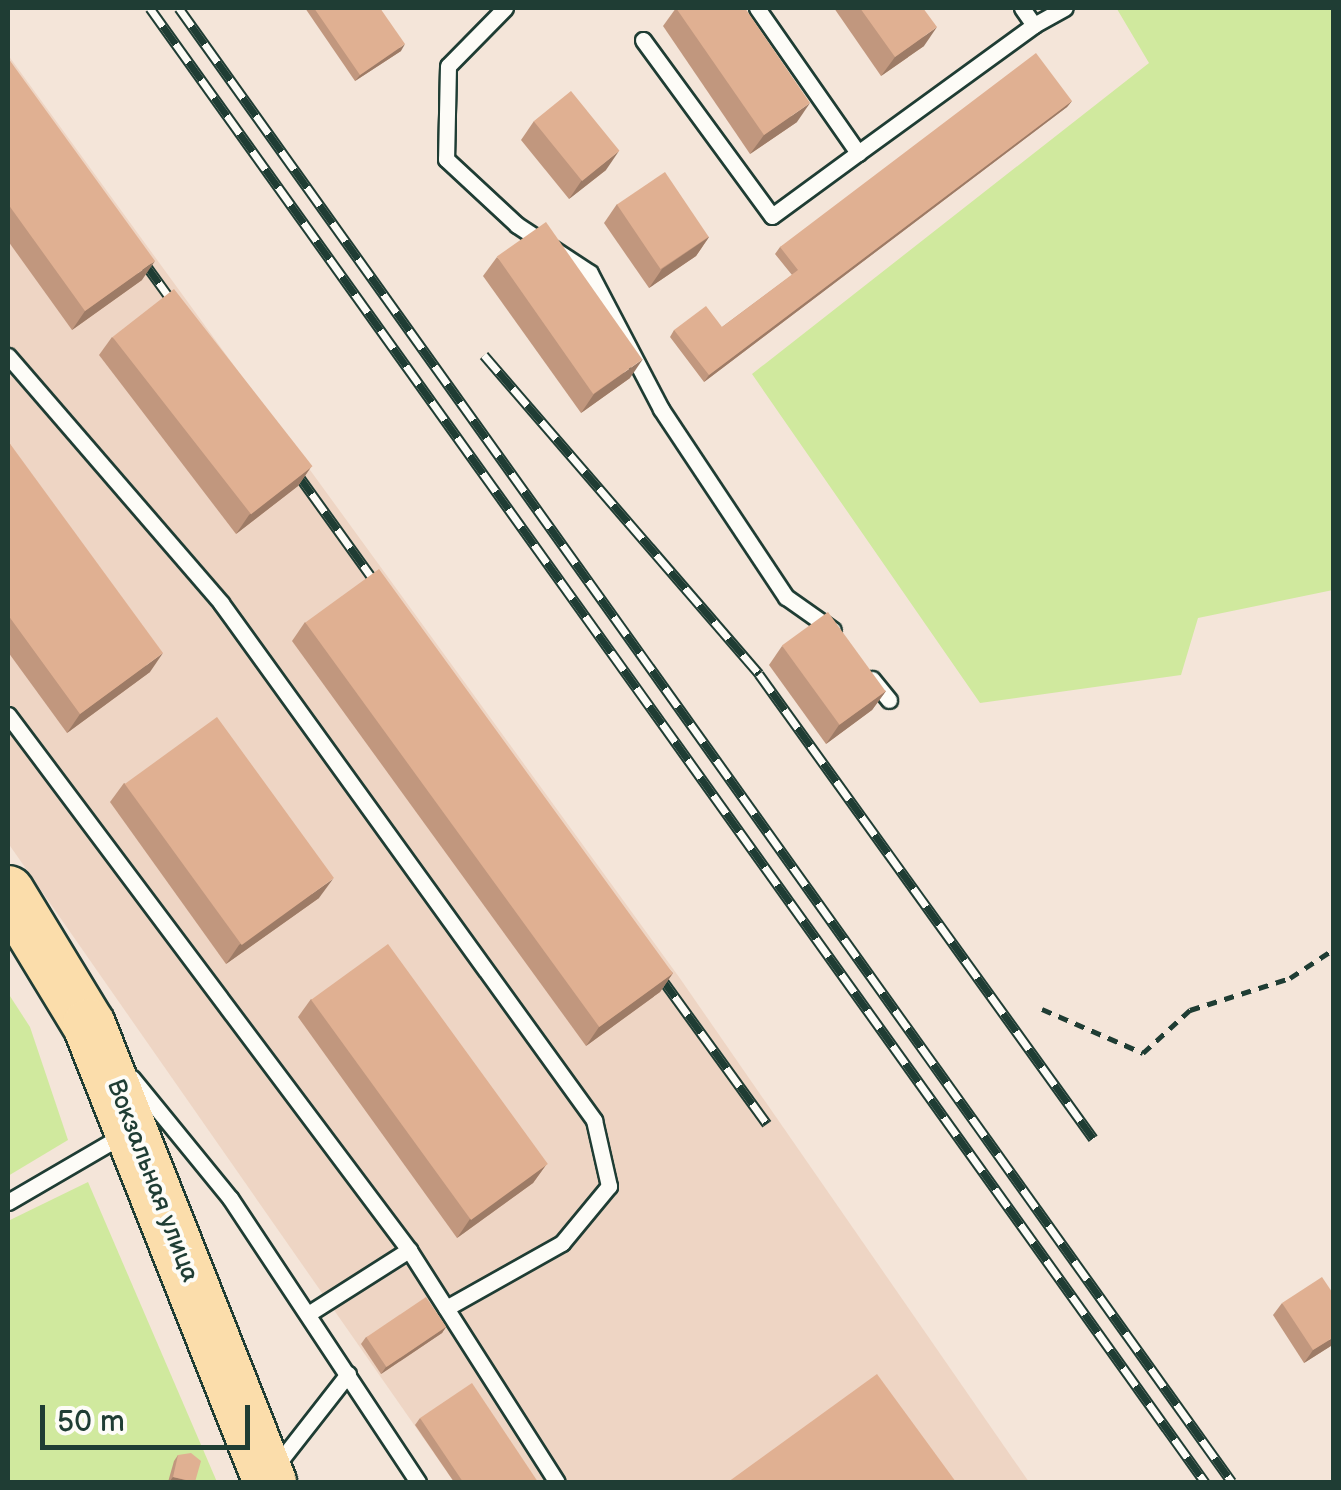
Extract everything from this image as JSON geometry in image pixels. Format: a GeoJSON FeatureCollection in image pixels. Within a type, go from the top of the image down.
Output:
{"type":"FeatureCollection","features":[{"type":"Feature","properties":{"kind":"main road","name":"Вокзальная улица"},"geometry":{"type":"LineString","coordinates":[[8,892],[89,1025],[135,1128],[269,1480]]}},
{"type":"Feature","properties":{"kind":"lane"},"geometry":{"type":"LineString","coordinates":[[505,8],[448,66],[446,159],[517,226],[590,273],[661,408],[786,597],[825,620],[846,646]]}},
{"type":"Feature","properties":{"kind":"lane"},"geometry":{"type":"LineString","coordinates":[[757,8],[858,153]]}},
{"type":"Feature","properties":{"kind":"lane"},"geometry":{"type":"LineString","coordinates":[[1022,8],[1034,25]]}},
{"type":"Feature","properties":{"kind":"lane"},"geometry":{"type":"LineString","coordinates":[[643,40],[772,216],[1034,25],[1066,8]]}},
{"type":"Feature","properties":{"kind":"lane"},"geometry":{"type":"LineString","coordinates":[[8,356],[221,603],[594,1120],[609,1186],[562,1243],[446,1308]]}},
{"type":"Feature","properties":{"kind":"lane"},"geometry":{"type":"LineString","coordinates":[[857,660],[888,700]]}},
{"type":"Feature","properties":{"kind":"lane"},"geometry":{"type":"LineString","coordinates":[[8,714],[409,1250],[557,1482]]}},
{"type":"Feature","properties":{"kind":"lane"},"geometry":{"type":"LineString","coordinates":[[89,1025],[230,1198],[418,1482]]}},
{"type":"Feature","properties":{"kind":"lane"},"geometry":{"type":"LineString","coordinates":[[8,1202],[135,1128]]}},
{"type":"Feature","properties":{"kind":"lane"},"geometry":{"type":"LineString","coordinates":[[308,1314],[409,1250]]}},
{"type":"Feature","properties":{"kind":"lane"},"geometry":{"type":"LineString","coordinates":[[269,1480],[348,1374]]}},
{"type":"Feature","properties":{"kind":"path"},"geometry":{"type":"LineString","coordinates":[[1042,1009],[1142,1053],[1190,1010],[1290,978],[1334,949]]}},
{"type":"Feature","properties":{"kind":"shaded area"},"geometry":{"type":"Polygon","coordinates":[[[8,55],[679,977],[1029,1482],[454,1482],[8,843],[8,55]]]}},
{"type":"Feature","properties":{"kind":"green space"},"geometry":{"type":"Polygon","coordinates":[[[1334,8],[1333,590],[1198,618],[1181,675],[980,703],[752,374],[1149,63],[1117,9],[1334,8]]]}},
{"type":"Feature","properties":{"kind":"green space"},"geometry":{"type":"Polygon","coordinates":[[[8,993],[30,1027],[68,1140],[8,1176],[8,993]]]}},
{"type":"Feature","properties":{"kind":"green space"},"geometry":{"type":"Polygon","coordinates":[[[88,1182],[217,1482],[8,1482],[8,1221],[88,1182]]]}},
{"type":"Feature","properties":{"kind":"building"},"geometry":{"type":"Polygon","coordinates":[[[314,8],[380,8],[405,44],[360,75],[314,8]]]}},
{"type":"Feature","properties":{"kind":"building"},"geometry":{"type":"Polygon","coordinates":[[[676,8],[745,8],[810,103],[764,135],[676,8]]]}},
{"type":"Feature","properties":{"kind":"building"},"geometry":{"type":"Polygon","coordinates":[[[860,8],[923,8],[937,27],[895,57],[860,8]]]}},
{"type":"Feature","properties":{"kind":"building"},"geometry":{"type":"Polygon","coordinates":[[[1036,53],[1072,101],[709,375],[674,330],[706,306],[722,327],[798,270],[780,247],[1036,53]]]}},
{"type":"Feature","properties":{"kind":"building"},"geometry":{"type":"Polygon","coordinates":[[[8,58],[155,261],[85,311],[8,204],[8,58]]]}},
{"type":"Feature","properties":{"kind":"building"},"geometry":{"type":"Polygon","coordinates":[[[571,91],[619,151],[582,181],[534,121],[571,91]]]}},
{"type":"Feature","properties":{"kind":"building"},"geometry":{"type":"Polygon","coordinates":[[[665,172],[709,237],[661,269],[617,204],[665,172]]]}},
{"type":"Feature","properties":{"kind":"building"},"geometry":{"type":"Polygon","coordinates":[[[546,222],[642,360],[593,394],[497,256],[546,222]]]}},
{"type":"Feature","properties":{"kind":"building"},"geometry":{"type":"Polygon","coordinates":[[[174,289],[313,466],[251,514],[113,337],[174,289]]]}},
{"type":"Feature","properties":{"kind":"building"},"geometry":{"type":"Polygon","coordinates":[[[8,441],[163,653],[80,714],[8,615],[8,441]]]}},
{"type":"Feature","properties":{"kind":"building"},"geometry":{"type":"Polygon","coordinates":[[[379,569],[673,974],[599,1027],[305,622],[379,569]]]}},
{"type":"Feature","properties":{"kind":"building"},"geometry":{"type":"Polygon","coordinates":[[[828,612],[886,691],[839,725],[782,646],[828,612]]]}},
{"type":"Feature","properties":{"kind":"building"},"geometry":{"type":"Polygon","coordinates":[[[217,717],[334,878],[242,945],[125,784],[217,717]]]}},
{"type":"Feature","properties":{"kind":"building"},"geometry":{"type":"Polygon","coordinates":[[[388,944],[548,1164],[471,1220],[311,1000],[388,944]]]}},
{"type":"Feature","properties":{"kind":"building"},"geometry":{"type":"Polygon","coordinates":[[[1322,1277],[1334,1295],[1334,1337],[1313,1350],[1282,1303],[1322,1277]]]}},
{"type":"Feature","properties":{"kind":"building"},"geometry":{"type":"Polygon","coordinates":[[[426,1297],[446,1327],[386,1367],[366,1337],[426,1297]]]}},
{"type":"Feature","properties":{"kind":"building"},"geometry":{"type":"Polygon","coordinates":[[[877,1374],[956,1482],[728,1482],[877,1374]]]}},
{"type":"Feature","properties":{"kind":"building"},"geometry":{"type":"Polygon","coordinates":[[[472,1383],[538,1482],[463,1482],[420,1418],[472,1383]]]}},
{"type":"Feature","properties":{"kind":"building"},"geometry":{"type":"Polygon","coordinates":[[[191,1453],[201,1461],[195,1482],[173,1477],[178,1455],[191,1453]]]}},
{"type":"Feature","properties":{"kind":"railway"},"geometry":{"type":"LineString","coordinates":[[150,8],[1205,1482]]}},
{"type":"Feature","properties":{"kind":"railway"},"geometry":{"type":"LineString","coordinates":[[179,8],[1232,1482]]}},
{"type":"Feature","properties":{"kind":"railway"},"geometry":{"type":"LineString","coordinates":[[133,247],[183,316]]}},
{"type":"Feature","properties":{"kind":"railway"},"geometry":{"type":"LineString","coordinates":[[484,355],[759,674],[1093,1138]]}},
{"type":"Feature","properties":{"kind":"railway"},"geometry":{"type":"LineString","coordinates":[[286,458],[385,596]]}},
{"type":"Feature","properties":{"kind":"railway"},"geometry":{"type":"LineString","coordinates":[[649,961],[767,1124]]}}]}
